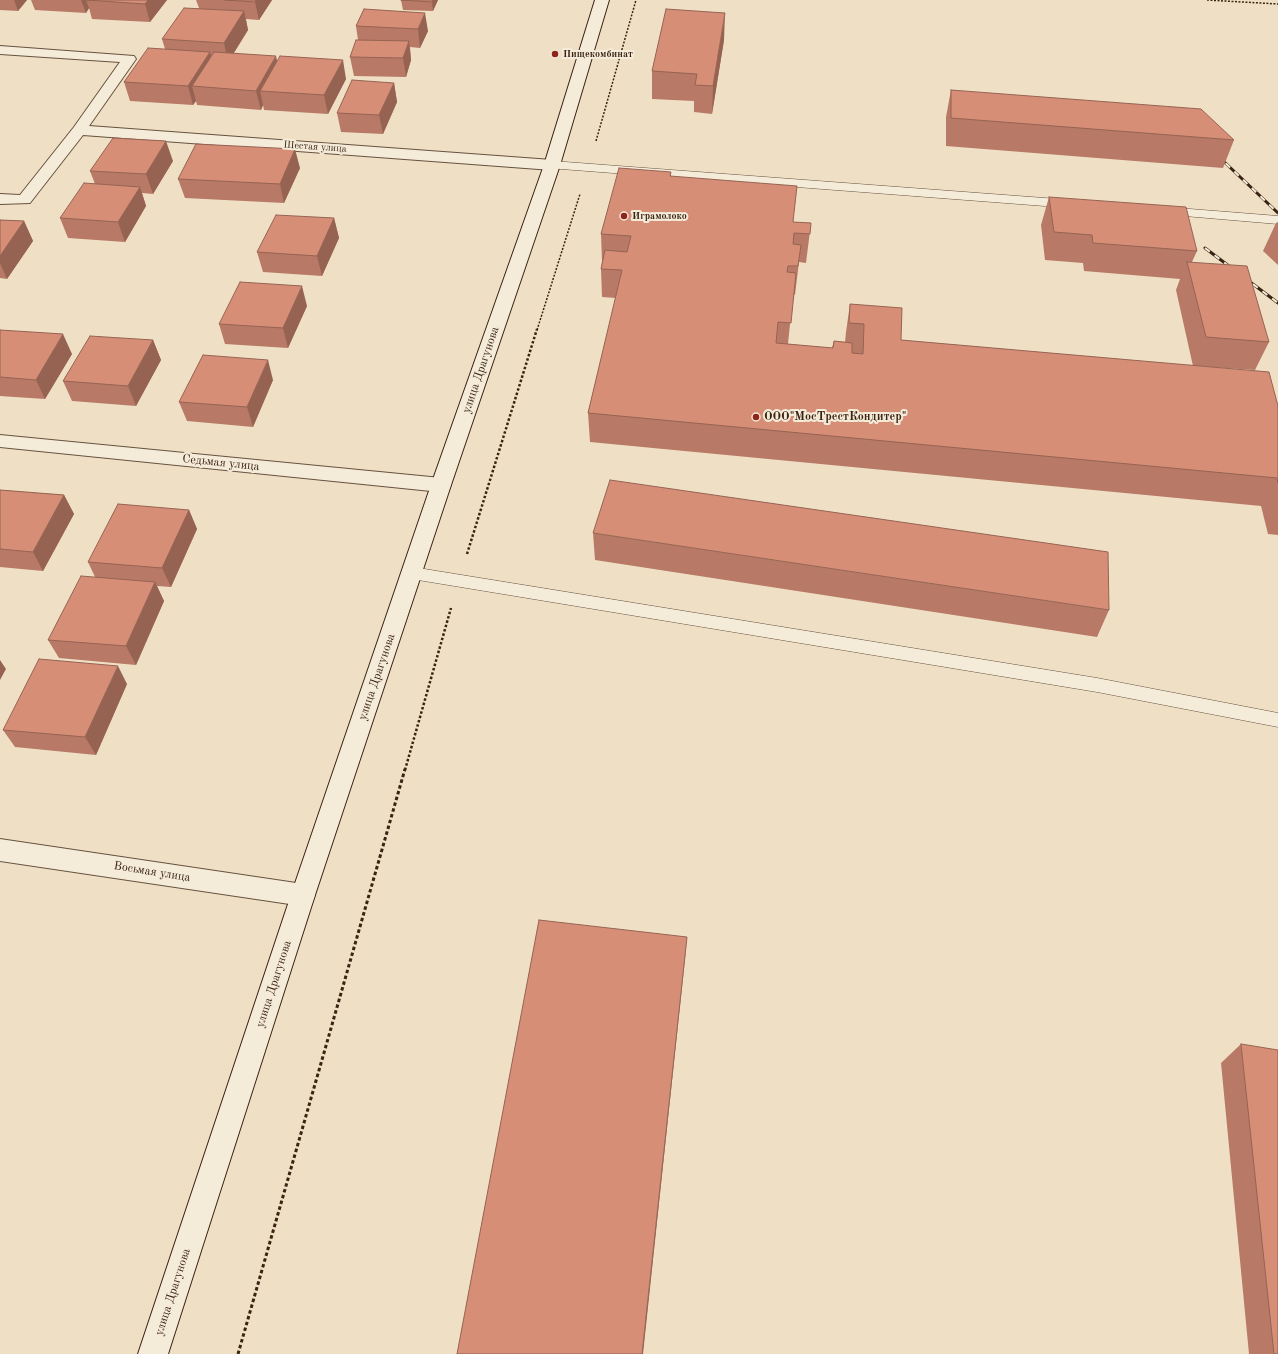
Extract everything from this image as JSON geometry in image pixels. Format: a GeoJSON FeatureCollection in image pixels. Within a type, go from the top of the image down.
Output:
{"type":"FeatureCollection","features":[{"type":"Feature","properties":{"kind":"street","name":"улица Драгунова"},"geometry":{"type":"LineString","coordinates":[[153,1354],[412,573],[552,165],[602,0]]}},
{"type":"Feature","properties":{"kind":"street"},"geometry":{"type":"LineString","coordinates":[[0,50],[129,59],[78,130],[24,200],[0,199]]}},
{"type":"Feature","properties":{"kind":"street","name":"Шестая улица"},"geometry":{"type":"LineString","coordinates":[[78,130],[552,165]]}},
{"type":"Feature","properties":{"kind":"street","name":"Седьмая улица"},"geometry":{"type":"LineString","coordinates":[[0,441],[442,485]]}},
{"type":"Feature","properties":{"kind":"street","name":"Восьмая улица"},"geometry":{"type":"LineString","coordinates":[[0,850],[304,895]]}},
{"type":"Feature","properties":{"kind":"lane"},"geometry":{"type":"LineString","coordinates":[[552,165],[1087,205]]}},
{"type":"Feature","properties":{"kind":"lane"},"geometry":{"type":"LineString","coordinates":[[1150,210],[1278,220]]}},
{"type":"Feature","properties":{"kind":"lane"},"geometry":{"type":"LineString","coordinates":[[412,573],[1097,685],[1278,720]]}},
{"type":"Feature","properties":{"kind":"path"},"geometry":{"type":"LineString","coordinates":[[238,1354],[458,581],[588,167],[636,0]]}},
{"type":"Feature","properties":{"kind":"path"},"geometry":{"type":"LineString","coordinates":[[1207,0],[1278,4]]}},
{"type":"Feature","properties":{"kind":"building"},"geometry":{"type":"Polygon","coordinates":[[[86,0],[148,0],[145,4],[86,0]]]}},
{"type":"Feature","properties":{"kind":"building"},"geometry":{"type":"Polygon","coordinates":[[[225,0],[256,0],[255,2],[225,0]]]}},
{"type":"Feature","properties":{"kind":"building"},"geometry":{"type":"Polygon","coordinates":[[[401,0],[433,0],[432,2],[401,0]]]}},
{"type":"Feature","properties":{"kind":"building"},"geometry":{"type":"Polygon","coordinates":[[[184,8],[244,11],[224,43],[162,39],[184,8]]]}},
{"type":"Feature","properties":{"kind":"building"},"geometry":{"type":"Polygon","coordinates":[[[364,9],[425,13],[418,29],[356,26],[364,9]]]}},
{"type":"Feature","properties":{"kind":"building"},"geometry":{"type":"Polygon","coordinates":[[[666,9],[725,13],[713,86],[695,85],[697,74],[652,71],[666,9]]]}},
{"type":"Feature","properties":{"kind":"building"},"geometry":{"type":"Polygon","coordinates":[[[356,40],[409,41],[403,58],[350,57],[356,40]]]}},
{"type":"Feature","properties":{"kind":"building"},"geometry":{"type":"Polygon","coordinates":[[[148,48],[210,52],[188,86],[124,82],[148,48]]]}},
{"type":"Feature","properties":{"kind":"building"},"geometry":{"type":"Polygon","coordinates":[[[214,52],[276,56],[256,91],[192,86],[214,52]]]}},
{"type":"Feature","properties":{"kind":"building"},"geometry":{"type":"Polygon","coordinates":[[[280,56],[343,60],[324,95],[260,91],[280,56]]]}},
{"type":"Feature","properties":{"kind":"building"},"geometry":{"type":"Polygon","coordinates":[[[352,80],[394,83],[379,115],[337,113],[352,80]]]}},
{"type":"Feature","properties":{"kind":"building"},"geometry":{"type":"Polygon","coordinates":[[[951,90],[1201,109],[1234,140],[951,118],[951,90]]]}},
{"type":"Feature","properties":{"kind":"building"},"geometry":{"type":"Polygon","coordinates":[[[113,138],[166,141],[146,174],[90,171],[113,138]]]}},
{"type":"Feature","properties":{"kind":"building"},"geometry":{"type":"Polygon","coordinates":[[[196,144],[295,149],[280,184],[178,179],[196,144]]]}},
{"type":"Feature","properties":{"kind":"building"},"geometry":{"type":"Polygon","coordinates":[[[619,168],[671,172],[670,176],[797,186],[793,222],[811,223],[810,234],[794,233],[793,244],[801,245],[798,266],[788,266],[787,272],[796,273],[791,323],[778,322],[776,343],[833,348],[834,341],[852,343],[852,353],[863,354],[864,324],[849,323],[850,304],[902,308],[901,340],[1269,372],[1278,406],[1278,483],[1277,478],[588,413],[622,270],[601,269],[605,250],[627,252],[631,236],[601,234],[619,168]]]}},
{"type":"Feature","properties":{"kind":"building"},"geometry":{"type":"Polygon","coordinates":[[[84,183],[140,187],[118,222],[60,218],[84,183]]]}},
{"type":"Feature","properties":{"kind":"building"},"geometry":{"type":"Polygon","coordinates":[[[1049,197],[1186,207],[1197,251],[1093,243],[1092,235],[1054,232],[1049,197]]]}},
{"type":"Feature","properties":{"kind":"building"},"geometry":{"type":"Polygon","coordinates":[[[276,215],[334,218],[317,256],[257,252],[276,215]]]}},
{"type":"Feature","properties":{"kind":"building"},"geometry":{"type":"Polygon","coordinates":[[[0,220],[24,221],[0,256],[0,220]]]}},
{"type":"Feature","properties":{"kind":"building"},"geometry":{"type":"Polygon","coordinates":[[[1187,262],[1247,266],[1269,342],[1206,337],[1187,262]]]}},
{"type":"Feature","properties":{"kind":"building"},"geometry":{"type":"Polygon","coordinates":[[[240,282],[302,286],[283,328],[219,324],[240,282]]]}},
{"type":"Feature","properties":{"kind":"building"},"geometry":{"type":"Polygon","coordinates":[[[0,330],[63,334],[36,380],[0,377],[0,330]]]}},
{"type":"Feature","properties":{"kind":"building"},"geometry":{"type":"Polygon","coordinates":[[[90,336],[153,340],[128,386],[63,381],[90,336]]]}},
{"type":"Feature","properties":{"kind":"building"},"geometry":{"type":"Polygon","coordinates":[[[203,355],[268,360],[247,407],[179,402],[203,355]]]}},
{"type":"Feature","properties":{"kind":"building"},"geometry":{"type":"Polygon","coordinates":[[[610,480],[1108,552],[1109,610],[593,533],[610,480]]]}},
{"type":"Feature","properties":{"kind":"building"},"geometry":{"type":"Polygon","coordinates":[[[0,490],[64,495],[33,552],[0,549],[0,490]]]}},
{"type":"Feature","properties":{"kind":"building"},"geometry":{"type":"Polygon","coordinates":[[[118,504],[189,510],[162,568],[88,562],[118,504]]]}},
{"type":"Feature","properties":{"kind":"building"},"geometry":{"type":"Polygon","coordinates":[[[81,576],[155,582],[126,646],[48,640],[81,576]]]}},
{"type":"Feature","properties":{"kind":"building"},"geometry":{"type":"Polygon","coordinates":[[[39,659],[118,666],[85,737],[3,730],[39,659]]]}},
{"type":"Feature","properties":{"kind":"building"},"geometry":{"type":"Polygon","coordinates":[[[539,920],[687,937],[642,1354],[457,1354],[539,920]]]}},
{"type":"Feature","properties":{"kind":"building"},"geometry":{"type":"Polygon","coordinates":[[[1241,1044],[1278,1050],[1278,1354],[1274,1354],[1241,1044]]]}},
{"type":"Feature","properties":{"kind":"railway"},"geometry":{"type":"LineString","coordinates":[[1217,155],[1278,213]]}},
{"type":"Feature","properties":{"kind":"railway"},"geometry":{"type":"LineString","coordinates":[[1205,248],[1278,303]]}},
{"type":"Feature","properties":{"kind":"place","name":"Пищекомбинат"},"geometry":{"type":"Point","coordinates":[555,54]}},
{"type":"Feature","properties":{"kind":"place","name":"Играмолоко"},"geometry":{"type":"Point","coordinates":[624,216]}},
{"type":"Feature","properties":{"kind":"place","name":"ООО\"МосТрестКондитер\""},"geometry":{"type":"Point","coordinates":[756,417]}}]}
